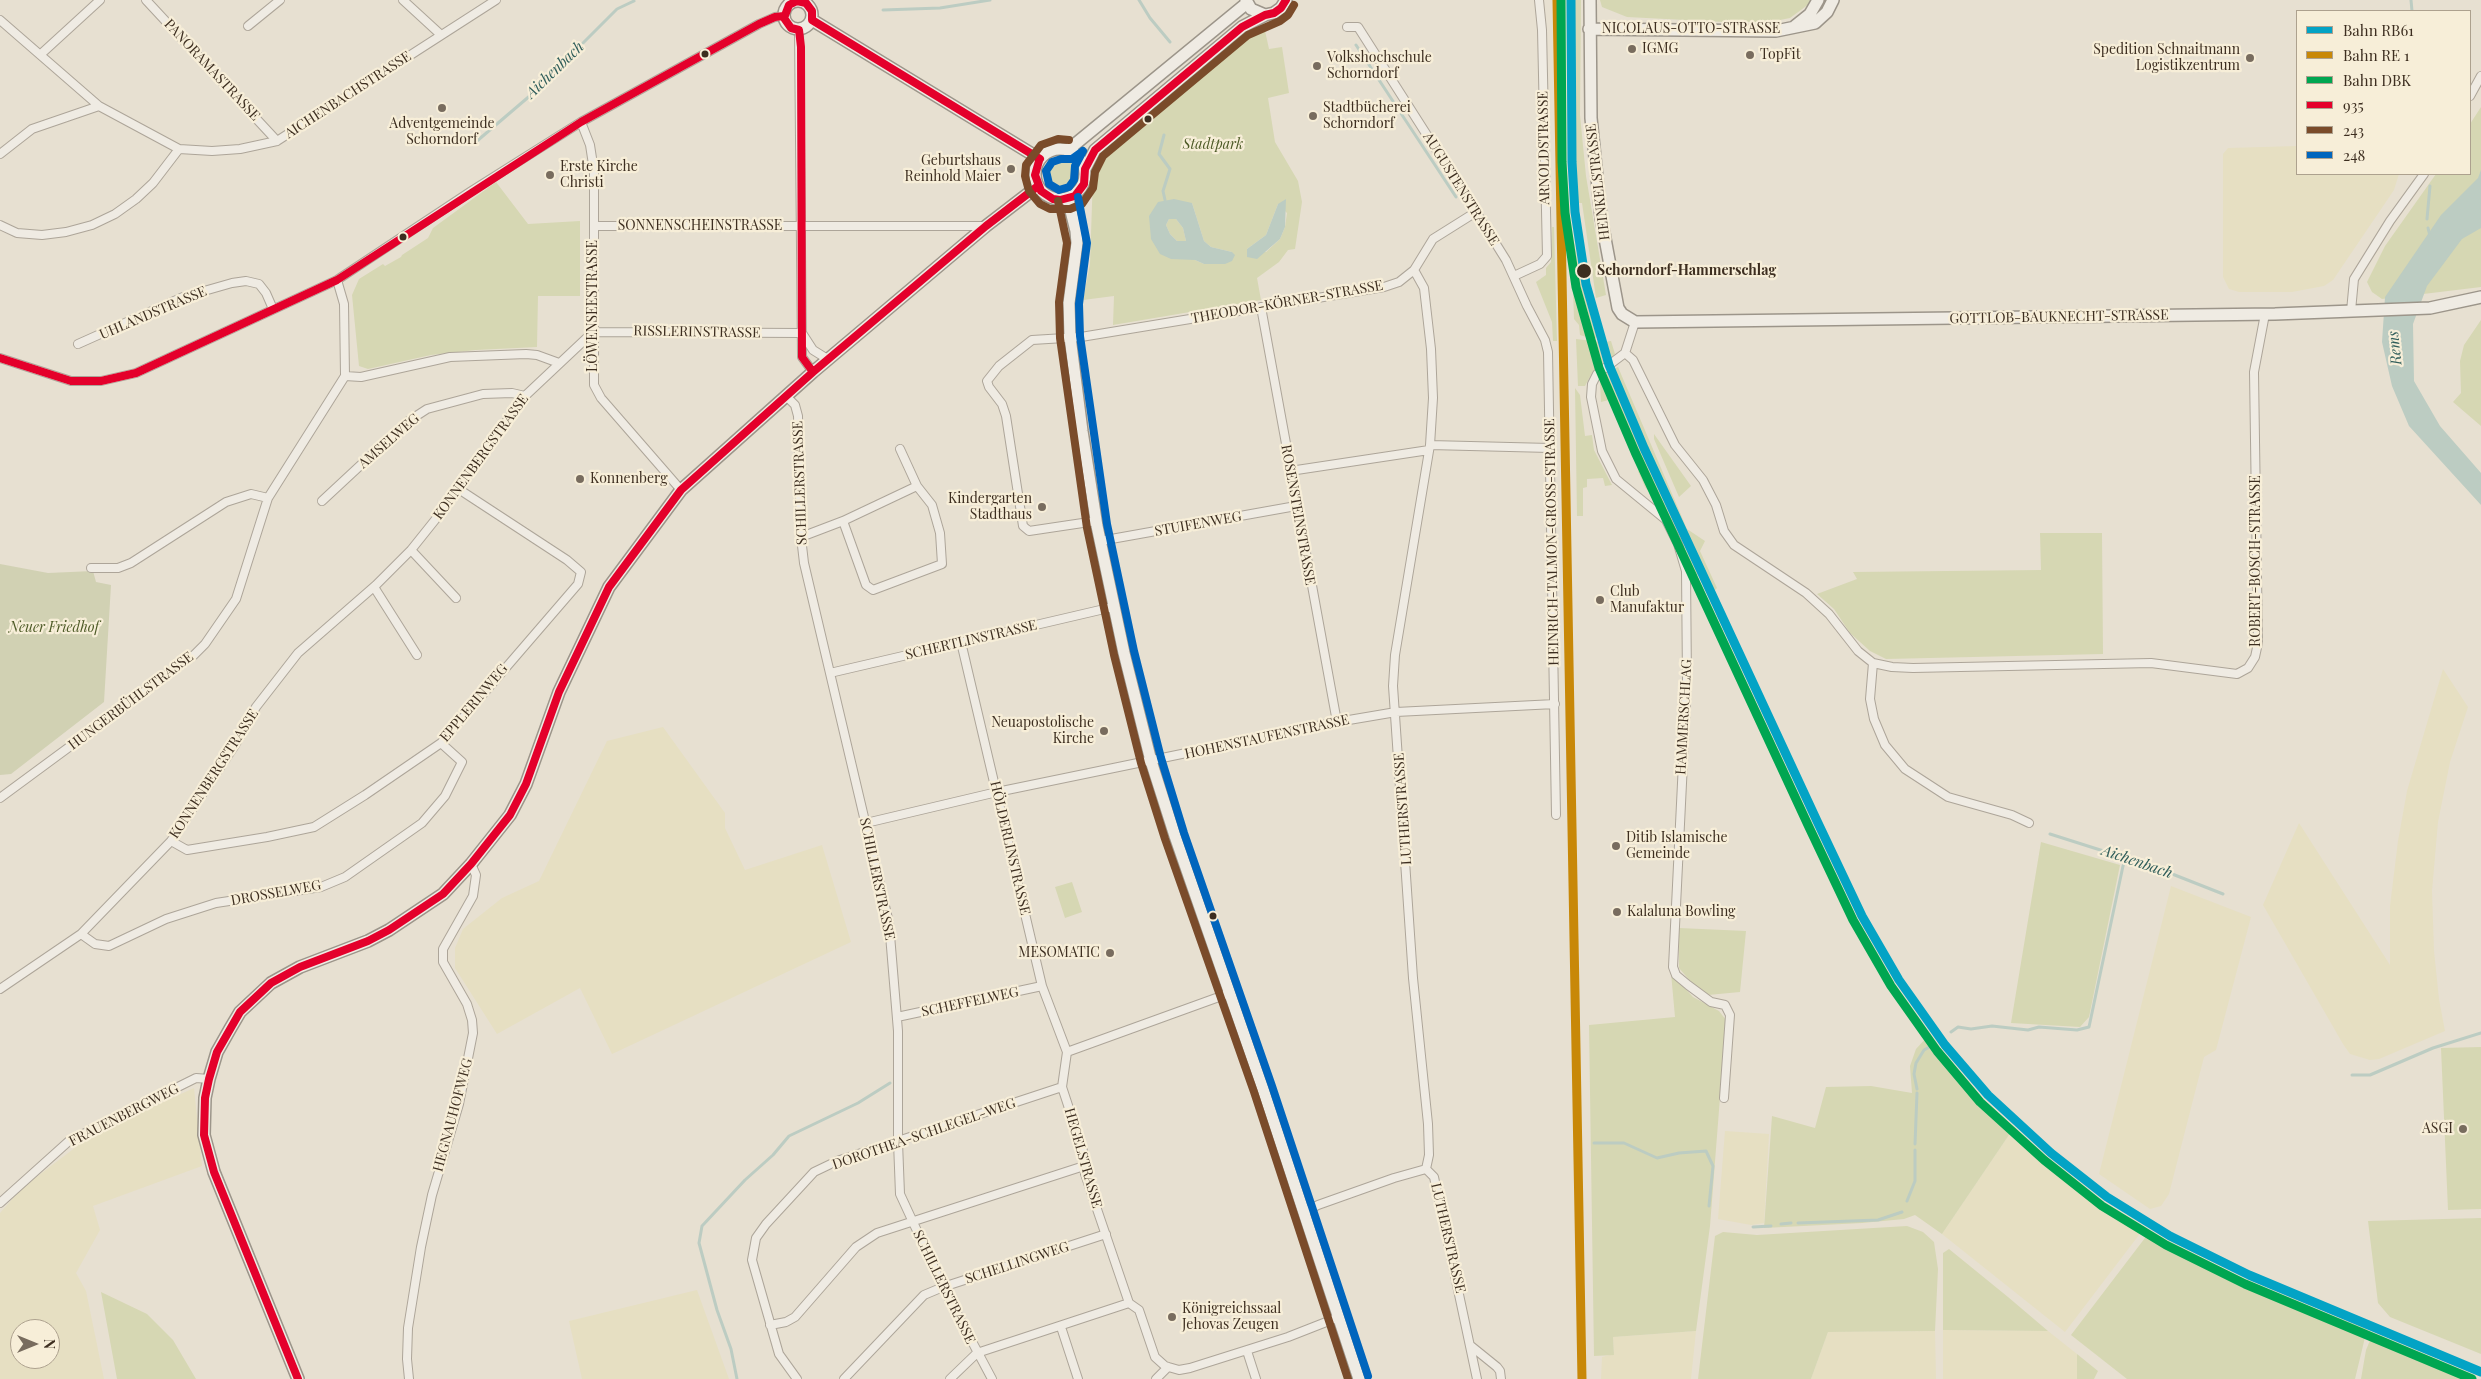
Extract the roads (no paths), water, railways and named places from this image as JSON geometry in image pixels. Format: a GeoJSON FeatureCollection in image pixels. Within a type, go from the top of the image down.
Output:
{"type":"FeatureCollection","features":[{"type":"Feature","properties":{"kind":"street"},"geometry":{"type":"LineString","coordinates":[[41,54],[100,0]]}},
{"type":"Feature","properties":{"kind":"street","name":"PANORAMASTRASSE"},"geometry":{"type":"LineString","coordinates":[[146,0],[277,141]]}},
{"type":"Feature","properties":{"kind":"street"},"geometry":{"type":"LineString","coordinates":[[248,26],[280,0]]}},
{"type":"Feature","properties":{"kind":"street"},"geometry":{"type":"LineString","coordinates":[[403,0],[440,34]]}},
{"type":"Feature","properties":{"kind":"street","name":"AICHENBACHSTRASSE"},"geometry":{"type":"LineString","coordinates":[[0,20],[99,106],[179,149],[240,149],[277,141],[371,82],[440,34],[496,0]]}},
{"type":"Feature","properties":{"kind":"street"},"geometry":{"type":"LineString","coordinates":[[797,0],[810,7],[812,20],[807,27],[799,30],[788,25],[784,16],[789,5],[797,0]]}},
{"type":"Feature","properties":{"kind":"street"},"geometry":{"type":"LineString","coordinates":[[1068,150],[1246,2],[1258,13],[1265,14],[1274,13],[1281,8],[1286,0]]}},
{"type":"Feature","properties":{"kind":"street","name":"ARNOLDSTRASSE"},"geometry":{"type":"LineString","coordinates":[[1514,276],[1540,264],[1547,256],[1542,30],[1538,0]]}},
{"type":"Feature","properties":{"kind":"street","name":"HEINKELSTRASSE"},"geometry":{"type":"LineString","coordinates":[[1590,0],[1591,118],[1601,217],[1618,308],[1622,314],[1635,322]]}},
{"type":"Feature","properties":{"kind":"street","name":"NICOLAUS-OTTO-STRASSE"},"geometry":{"type":"LineString","coordinates":[[1792,28],[1810,14],[1818,0]]}},
{"type":"Feature","properties":{"kind":"street","name":"NICOLAUS-OTTO-STRASSE"},"geometry":{"type":"LineString","coordinates":[[1589,29],[1776,32],[1815,23],[1827,12],[1833,0]]}},
{"type":"Feature","properties":{"kind":"street"},"geometry":{"type":"LineString","coordinates":[[1085,169],[1079,157],[1068,150],[1052,150],[1040,159],[1035,175],[1038,186],[1046,196],[1053,199],[1068,199],[1075,196],[1084,184],[1085,169],[1095,150],[1242,26],[1265,14]]}},
{"type":"Feature","properties":{"kind":"street"},"geometry":{"type":"LineString","coordinates":[[0,358],[71,380],[101,381],[115,379],[136,372],[337,280],[470,192],[581,122],[759,24],[775,17],[784,16]]}},
{"type":"Feature","properties":{"kind":"street"},"geometry":{"type":"LineString","coordinates":[[812,20],[1040,159]]}},
{"type":"Feature","properties":{"kind":"street","name":"AUGUSTENSTRASSE"},"geometry":{"type":"LineString","coordinates":[[1347,27],[1358,26],[1476,212],[1514,276]]}},
{"type":"Feature","properties":{"kind":"street"},"geometry":{"type":"LineString","coordinates":[[799,30],[802,357],[813,372]]}},
{"type":"Feature","properties":{"kind":"street"},"geometry":{"type":"LineString","coordinates":[[2471,94],[2481,76]]}},
{"type":"Feature","properties":{"kind":"street"},"geometry":{"type":"LineString","coordinates":[[0,154],[32,130],[99,106]]}},
{"type":"Feature","properties":{"kind":"street","name":"LÖWENSEESTRASSE"},"geometry":{"type":"LineString","coordinates":[[581,122],[590,145],[594,171],[594,385],[601,398],[680,490]]}},
{"type":"Feature","properties":{"kind":"street"},"geometry":{"type":"LineString","coordinates":[[0,225],[18,232],[42,235],[66,232],[92,225],[114,214],[136,199],[154,182],[179,149]]}},
{"type":"Feature","properties":{"kind":"street"},"geometry":{"type":"LineString","coordinates":[[2351,311],[2354,279],[2390,221],[2423,175]]}},
{"type":"Feature","properties":{"kind":"street"},"geometry":{"type":"LineString","coordinates":[[298,1379],[214,1172],[204,1135],[205,1098],[209,1079],[217,1052],[240,1012],[270,983],[300,967],[368,941],[390,930],[443,894],[471,864],[510,815],[526,784],[559,692],[609,588],[680,490],[788,397],[813,372],[986,226],[1038,186]]}},
{"type":"Feature","properties":{"kind":"street"},"geometry":{"type":"LineString","coordinates":[[1068,199],[1074,218],[1077,243],[1069,302],[1070,337],[1096,520],[1113,607],[1151,761],[1359,1379]]}},
{"type":"Feature","properties":{"kind":"street","name":"THEODOR-KÖRNER-STRASSE"},"geometry":{"type":"LineString","coordinates":[[1096,520],[1029,531],[1023,526],[1006,416],[1002,404],[989,387],[987,381],[999,366],[1032,340],[1070,337],[1384,287],[1399,282],[1414,270],[1434,238],[1476,212]]}},
{"type":"Feature","properties":{"kind":"street","name":"SONNENSCHEINSTRASSE"},"geometry":{"type":"LineString","coordinates":[[594,226],[986,226]]}},
{"type":"Feature","properties":{"kind":"street","name":"LUTHERSTRASSE"},"geometry":{"type":"LineString","coordinates":[[1414,270],[1424,288],[1431,350],[1433,398],[1429,448],[1394,655],[1393,686],[1413,978],[1428,1124],[1429,1155],[1426,1169],[1434,1177],[1477,1379]]}},
{"type":"Feature","properties":{"kind":"street","name":"HEINRICH-TALMON-GROSS-STRASSE"},"geometry":{"type":"LineString","coordinates":[[1514,276],[1545,340],[1548,352],[1556,815]]}},
{"type":"Feature","properties":{"kind":"street"},"geometry":{"type":"LineString","coordinates":[[337,280],[344,304],[345,376],[362,377],[450,357],[526,354],[538,355],[559,364]]}},
{"type":"Feature","properties":{"kind":"street","name":"UHLANDSTRASSE"},"geometry":{"type":"LineString","coordinates":[[78,344],[183,297],[232,283],[246,281],[259,284],[274,309]]}},
{"type":"Feature","properties":{"kind":"street","name":"GOTTLOB-BAUKNECHT-STRASSE"},"geometry":{"type":"LineString","coordinates":[[1635,322],[2265,314],[2430,308],[2481,298]]}},
{"type":"Feature","properties":{"kind":"street","name":"ROSENSTEINSTRASSE"},"geometry":{"type":"LineString","coordinates":[[1261,307],[1337,722]]}},
{"type":"Feature","properties":{"kind":"street","name":"ROBERT-BOSCH-STRASSE"},"geometry":{"type":"LineString","coordinates":[[1873,663],[1913,668],[2151,663],[2236,674],[2248,668],[2255,657],[2258,643],[2254,372],[2265,314]]}},
{"type":"Feature","properties":{"kind":"street"},"geometry":{"type":"LineString","coordinates":[[1635,322],[1625,353],[1633,360],[1675,445],[1703,480],[1716,505],[1724,531],[1734,544],[1806,593],[1829,614],[1858,650],[1873,663],[1870,699],[1874,719],[1885,745],[1905,769],[1948,796],[2012,815],[2028,823]]}},
{"type":"Feature","properties":{"kind":"street","name":"RISSLERINSTRASSE"},"geometry":{"type":"LineString","coordinates":[[593,332],[802,334]]}},
{"type":"Feature","properties":{"kind":"street","name":"KONNENBERGSTRASSE"},"geometry":{"type":"LineString","coordinates":[[0,989],[81,934],[171,841],[235,745],[256,707],[298,653],[374,587],[411,550],[525,396],[593,332]]}},
{"type":"Feature","properties":{"kind":"street"},"geometry":{"type":"LineString","coordinates":[[802,334],[813,350],[829,360]]}},
{"type":"Feature","properties":{"kind":"street","name":"HAMMERSCHLAG"},"geometry":{"type":"LineString","coordinates":[[1625,353],[1597,374],[1592,384],[1591,397],[1602,451],[1616,479],[1666,520],[1678,544],[1686,571],[1687,681],[1673,967],[1676,975],[1711,1002],[1725,1006],[1730,1015],[1724,1098]]}},
{"type":"Feature","properties":{"kind":"street","name":"HUNGERBÜHLSTRASSE"},"geometry":{"type":"LineString","coordinates":[[0,798],[205,644],[236,599],[268,498],[345,376]]}},
{"type":"Feature","properties":{"kind":"street","name":"AMSELWEG"},"geometry":{"type":"LineString","coordinates":[[322,501],[407,422],[427,409],[483,394],[512,393],[525,396]]}},
{"type":"Feature","properties":{"kind":"street","name":"SCHILLERSTRASSE"},"geometry":{"type":"LineString","coordinates":[[788,397],[794,405],[798,416],[801,537],[804,563],[816,621],[889,923],[897,1017],[900,1194],[943,1287],[992,1379]]}},
{"type":"Feature","properties":{"kind":"street"},"geometry":{"type":"LineString","coordinates":[[1290,471],[1429,448],[1550,448]]}},
{"type":"Feature","properties":{"kind":"street"},"geometry":{"type":"LineString","coordinates":[[842,521],[866,584],[873,590],[942,564],[940,533],[932,505],[917,486],[900,449]]}},
{"type":"Feature","properties":{"kind":"street"},"geometry":{"type":"LineString","coordinates":[[801,537],[842,521],[917,486]]}},
{"type":"Feature","properties":{"kind":"street","name":"EPPLERINWEG"},"geometry":{"type":"LineString","coordinates":[[171,841],[187,850],[314,827],[365,795],[441,743],[578,584],[581,572],[522,530],[457,488]]}},
{"type":"Feature","properties":{"kind":"street"},"geometry":{"type":"LineString","coordinates":[[91,568],[118,568],[131,563],[226,502],[251,494],[268,498]]}},
{"type":"Feature","properties":{"kind":"street","name":"STUIFENWEG"},"geometry":{"type":"LineString","coordinates":[[1100,541],[1296,506]]}},
{"type":"Feature","properties":{"kind":"street"},"geometry":{"type":"LineString","coordinates":[[411,550],[456,598]]}},
{"type":"Feature","properties":{"kind":"street"},"geometry":{"type":"LineString","coordinates":[[374,587],[417,655]]}},
{"type":"Feature","properties":{"kind":"street","name":"SCHERTLINSTRASSE"},"geometry":{"type":"LineString","coordinates":[[830,673],[1113,607]]}},
{"type":"Feature","properties":{"kind":"street","name":"HÖLDERLINSTRASSE"},"geometry":{"type":"LineString","coordinates":[[961,642],[1042,986],[1067,1052]]}},
{"type":"Feature","properties":{"kind":"street","name":"HOHENSTAUFENSTRASSE"},"geometry":{"type":"LineString","coordinates":[[866,823],[997,792],[1337,722],[1396,712],[1555,704]]}},
{"type":"Feature","properties":{"kind":"street","name":"DROSSELWEG"},"geometry":{"type":"LineString","coordinates":[[81,934],[95,944],[109,946],[166,920],[216,903],[321,887],[345,878],[422,823],[445,796],[462,762],[441,743]]}},
{"type":"Feature","properties":{"kind":"street","name":"HEGNAUHOFWEG"},"geometry":{"type":"LineString","coordinates":[[409,1379],[407,1359],[408,1328],[421,1247],[432,1195],[459,1104],[472,1033],[472,1020],[466,1004],[443,962],[443,949],[472,896],[476,875],[471,864]]}},
{"type":"Feature","properties":{"kind":"street","name":"SCHEFFELWEG"},"geometry":{"type":"LineString","coordinates":[[897,1017],[1042,986]]}},
{"type":"Feature","properties":{"kind":"street"},"geometry":{"type":"LineString","coordinates":[[1067,1052],[1230,993]]}},
{"type":"Feature","properties":{"kind":"street","name":"HEGELSTRASSE"},"geometry":{"type":"LineString","coordinates":[[1067,1052],[1062,1087],[1083,1151],[1084,1166],[1129,1303],[1139,1310],[1155,1356],[1168,1367]]}},
{"type":"Feature","properties":{"kind":"street","name":"FRAUENBERGWEG"},"geometry":{"type":"LineString","coordinates":[[0,1203],[69,1141],[196,1078],[209,1079]]}},
{"type":"Feature","properties":{"kind":"street","name":"DOROTHEA-SCHLEGEL-WEG"},"geometry":{"type":"LineString","coordinates":[[797,1379],[780,1354],[752,1260],[756,1238],[814,1172],[837,1161],[1062,1087]]}},
{"type":"Feature","properties":{"kind":"street"},"geometry":{"type":"LineString","coordinates":[[770,1325],[786,1322],[795,1317],[866,1239],[876,1233],[1084,1166]]}},
{"type":"Feature","properties":{"kind":"street"},"geometry":{"type":"LineString","coordinates":[[1304,1212],[1322,1204],[1426,1169]]}},
{"type":"Feature","properties":{"kind":"street","name":"SCHELLINGWEG"},"geometry":{"type":"LineString","coordinates":[[844,1379],[912,1306],[924,1296],[943,1287],[1106,1234]]}},
{"type":"Feature","properties":{"kind":"street"},"geometry":{"type":"LineString","coordinates":[[950,1379],[977,1353],[1061,1327],[1129,1303]]}},
{"type":"Feature","properties":{"kind":"street"},"geometry":{"type":"LineString","coordinates":[[1156,1379],[1168,1367],[1179,1370],[1190,1368],[1339,1317]]}},
{"type":"Feature","properties":{"kind":"street"},"geometry":{"type":"LineString","coordinates":[[1061,1327],[1078,1379]]}},
{"type":"Feature","properties":{"kind":"street"},"geometry":{"type":"LineString","coordinates":[[1471,1346],[1497,1367],[1500,1371],[1501,1379]]}},
{"type":"Feature","properties":{"kind":"street"},"geometry":{"type":"LineString","coordinates":[[1247,1350],[1256,1379]]}},
{"type":"Feature","properties":{"kind":"water","name":"Rems"},"geometry":{"type":"Polygon","coordinates":[[[2481,170],[2481,228],[2462,239],[2427,286],[2413,324],[2414,381],[2440,426],[2481,473],[2481,505],[2409,426],[2392,386],[2382,342],[2385,297],[2441,215],[2478,178],[2481,170]]]}},
{"type":"Feature","properties":{"kind":"water"},"geometry":{"type":"Polygon","coordinates":[[[1174,199],[1192,203],[1204,241],[1211,247],[1232,252],[1235,255],[1232,261],[1225,264],[1204,264],[1195,260],[1171,259],[1160,254],[1151,239],[1149,216],[1158,202],[1174,199]],[[1169,219],[1166,225],[1170,234],[1177,241],[1186,241],[1183,228],[1176,219],[1169,219]]]}},
{"type":"Feature","properties":{"kind":"water"},"geometry":{"type":"Polygon","coordinates":[[[1286,199],[1285,227],[1280,239],[1257,259],[1247,257],[1247,249],[1266,235],[1278,204],[1286,199]]]}},
{"type":"Feature","properties":{"kind":"waterway","name":"Aichenbach"},"geometry":{"type":"LineString","coordinates":[[883,10],[940,8],[990,0]]}},
{"type":"Feature","properties":{"kind":"waterway","name":"Aichenbach"},"geometry":{"type":"LineString","coordinates":[[1139,0],[1150,18],[1170,42]]}},
{"type":"Feature","properties":{"kind":"waterway"},"geometry":{"type":"LineString","coordinates":[[2411,0],[2412,10]]}},
{"type":"Feature","properties":{"kind":"waterway","name":"Aichenbach"},"geometry":{"type":"LineString","coordinates":[[477,141],[532,94],[617,9],[634,1]]}},
{"type":"Feature","properties":{"kind":"waterway","name":"Aichenbach"},"geometry":{"type":"LineString","coordinates":[[1356,45],[1456,197]]}},
{"type":"Feature","properties":{"kind":"waterway"},"geometry":{"type":"LineString","coordinates":[[1164,135],[1159,154],[1170,169],[1163,191],[1165,200]]}},
{"type":"Feature","properties":{"kind":"waterway"},"geometry":{"type":"LineString","coordinates":[[2427,219],[2430,186]]}},
{"type":"Feature","properties":{"kind":"waterway"},"geometry":{"type":"LineString","coordinates":[[2428,228],[2430,236]]}},
{"type":"Feature","properties":{"kind":"waterway","name":"Aichenbach"},"geometry":{"type":"LineString","coordinates":[[2050,834],[2157,868],[2223,894]]}},
{"type":"Feature","properties":{"kind":"waterway"},"geometry":{"type":"LineString","coordinates":[[1951,1032],[1958,1027],[1971,1029],[1992,1026],[2028,1030],[2039,1027],[2077,1030],[2089,1027],[2123,866],[2127,859]]}},
{"type":"Feature","properties":{"kind":"waterway","name":"Aichenbach"},"geometry":{"type":"LineString","coordinates":[[2352,1075],[2370,1075],[2433,1048],[2481,1033]]}},
{"type":"Feature","properties":{"kind":"waterway"},"geometry":{"type":"LineString","coordinates":[[1917,1089],[1914,1074],[1916,1063],[1924,1050],[1933,1045]]}},
{"type":"Feature","properties":{"kind":"waterway"},"geometry":{"type":"LineString","coordinates":[[737,1379],[731,1349],[717,1310],[699,1243],[702,1226],[745,1180],[773,1155],[789,1136],[858,1103],[890,1083]]}},
{"type":"Feature","properties":{"kind":"waterway"},"geometry":{"type":"LineString","coordinates":[[1915,1144],[1917,1093]]}},
{"type":"Feature","properties":{"kind":"waterway"},"geometry":{"type":"LineString","coordinates":[[1594,1143],[1624,1143],[1657,1158],[1679,1153],[1706,1151],[1713,1166],[1709,1206]]}},
{"type":"Feature","properties":{"kind":"waterway"},"geometry":{"type":"LineString","coordinates":[[1907,1201],[1915,1181],[1915,1150]]}},
{"type":"Feature","properties":{"kind":"waterway"},"geometry":{"type":"LineString","coordinates":[[1798,1223],[1878,1220],[1902,1212]]}},
{"type":"Feature","properties":{"kind":"waterway"},"geometry":{"type":"LineString","coordinates":[[1781,1224],[1791,1223]]}},
{"type":"Feature","properties":{"kind":"waterway"},"geometry":{"type":"LineString","coordinates":[[1753,1227],[1771,1226]]}},
{"type":"Feature","properties":{"kind":"rail line","name":"DBK"},"geometry":{"type":"LineString","coordinates":[[1561,0],[1562,162],[1565,213],[1576,287],[1599,368],[1635,452],[1808,825],[1853,920],[1891,986],[1937,1051],[1980,1102],[2044,1160],[2102,1206],[2166,1245],[2245,1284],[2472,1379]]}},
{"type":"Feature","properties":{"kind":"rail line","name":"RB61"},"geometry":{"type":"LineString","coordinates":[[1571,0],[1572,162],[1575,212],[1586,284],[1609,365],[1644,448],[1817,821],[1862,916],[1899,980],[1945,1045],[1988,1095],[2051,1153],[2107,1197],[2170,1236],[2249,1275],[2481,1372]]}},
{"type":"Feature","properties":{"kind":"place","name":"IGMG"},"geometry":{"type":"Point","coordinates":[1632,49]}},
{"type":"Feature","properties":{"kind":"place","name":"TopFit"},"geometry":{"type":"Point","coordinates":[1750,55]}},
{"type":"Feature","properties":{"kind":"place","name":"Spedition Schnaitmann Logistikzentrum"},"geometry":{"type":"Point","coordinates":[2250,58]}},
{"type":"Feature","properties":{"kind":"place","name":"Volkshochschule Schorndorf"},"geometry":{"type":"Point","coordinates":[1317,66]}},
{"type":"Feature","properties":{"kind":"place","name":"Adventgemeinde Schorndorf"},"geometry":{"type":"Point","coordinates":[442,108]}},
{"type":"Feature","properties":{"kind":"place","name":"Stadtbücherei Schorndorf"},"geometry":{"type":"Point","coordinates":[1313,116]}},
{"type":"Feature","properties":{"kind":"place","name":"Geburtshaus Reinhold Maier"},"geometry":{"type":"Point","coordinates":[1011,169]}},
{"type":"Feature","properties":{"kind":"place","name":"Erste Kirche Christi"},"geometry":{"type":"Point","coordinates":[550,175]}},
{"type":"Feature","properties":{"kind":"place","name":"Schorndorf-Hammerschlag"},"geometry":{"type":"Point","coordinates":[1584,271]}},
{"type":"Feature","properties":{"kind":"place","name":"Konnenberg"},"geometry":{"type":"Point","coordinates":[580,479]}},
{"type":"Feature","properties":{"kind":"place","name":"Kindergarten Stadthaus"},"geometry":{"type":"Point","coordinates":[1042,507]}},
{"type":"Feature","properties":{"kind":"place","name":"Club Manufaktur"},"geometry":{"type":"Point","coordinates":[1600,600]}},
{"type":"Feature","properties":{"kind":"place","name":"Neuapostolische Kirche"},"geometry":{"type":"Point","coordinates":[1104,731]}},
{"type":"Feature","properties":{"kind":"place","name":"Ditib Islamische Gemeinde"},"geometry":{"type":"Point","coordinates":[1616,846]}},
{"type":"Feature","properties":{"kind":"place","name":"Kalaluna Bowling"},"geometry":{"type":"Point","coordinates":[1617,912]}},
{"type":"Feature","properties":{"kind":"place","name":"MESOMATIC"},"geometry":{"type":"Point","coordinates":[1110,953]}},
{"type":"Feature","properties":{"kind":"place","name":"ASGI"},"geometry":{"type":"Point","coordinates":[2463,1129]}},
{"type":"Feature","properties":{"kind":"place","name":"Königreichssaal Jehovas Zeugen"},"geometry":{"type":"Point","coordinates":[1172,1317]}},
{"type":"Feature","properties":{"kind":"park label","name":"Stadtpark"},"geometry":{"type":"Point","coordinates":[1213,145]}},
{"type":"Feature","properties":{"kind":"park label","name":"Neuer Friedhof"},"geometry":{"type":"Point","coordinates":[54,628]}}]}
